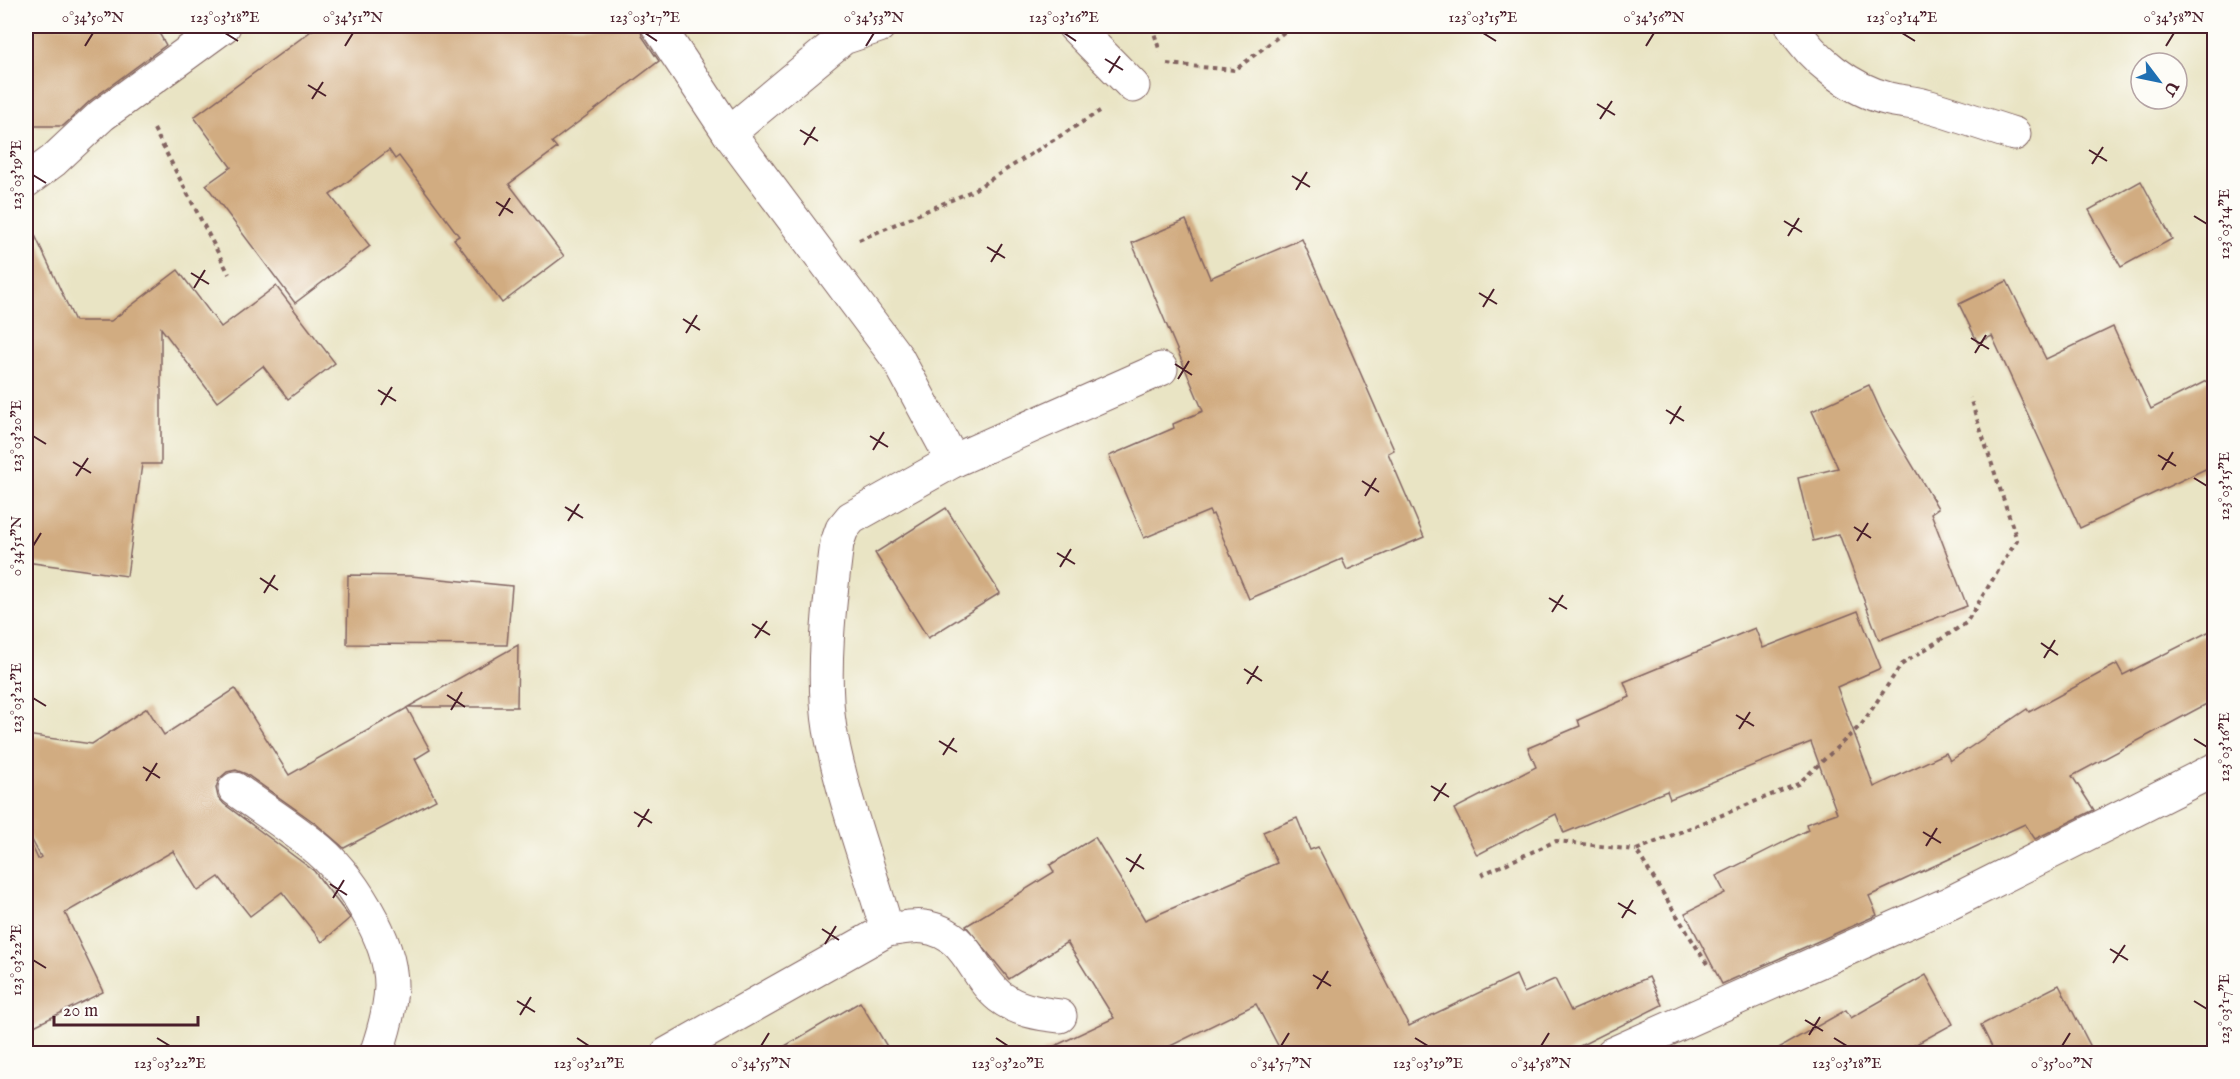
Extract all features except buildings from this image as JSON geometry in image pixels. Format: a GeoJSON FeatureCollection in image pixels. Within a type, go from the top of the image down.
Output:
{"type":"FeatureCollection","features":[{"type":"Feature","properties":{"kind":"street"},"geometry":{"type":"LineString","coordinates":[[26,181],[53,161],[102,115],[224,26]]}},
{"type":"Feature","properties":{"kind":"street"},"geometry":{"type":"LineString","coordinates":[[658,26],[729,133],[898,359],[953,461]]}},
{"type":"Feature","properties":{"kind":"street"},"geometry":{"type":"LineString","coordinates":[[729,133],[843,38],[879,26]]}},
{"type":"Feature","properties":{"kind":"street"},"geometry":{"type":"LineString","coordinates":[[1074,26],[1133,87]]}},
{"type":"Feature","properties":{"kind":"street"},"geometry":{"type":"LineString","coordinates":[[1792,26],[1801,41],[1831,69],[1861,87],[1888,99],[1923,105],[2014,134]]}},
{"type":"Feature","properties":{"kind":"street"},"geometry":{"type":"LineString","coordinates":[[887,930],[839,773],[830,727],[827,676],[837,543],[842,529],[851,518],[953,461],[1161,369]]}},
{"type":"Feature","properties":{"kind":"street"},"geometry":{"type":"LineString","coordinates":[[1612,1053],[1950,903],[2214,770]]}},
{"type":"Feature","properties":{"kind":"street"},"geometry":{"type":"LineString","coordinates":[[234,789],[315,846],[346,880],[373,921],[385,955],[391,984],[389,1013],[376,1053]]}},
{"type":"Feature","properties":{"kind":"street"},"geometry":{"type":"LineString","coordinates":[[667,1053],[887,930],[923,926],[954,940],[972,958],[999,996],[1036,1013],[1060,1016]]}},
{"type":"Feature","properties":{"kind":"path"},"geometry":{"type":"LineString","coordinates":[[1152,26],[1164,64]]}},
{"type":"Feature","properties":{"kind":"path"},"geometry":{"type":"LineString","coordinates":[[822,256],[972,191],[1093,116],[1164,64],[1235,70],[1292,26]]}},
{"type":"Feature","properties":{"kind":"path"},"geometry":{"type":"LineString","coordinates":[[135,91],[229,274]]}},
{"type":"Feature","properties":{"kind":"path"},"geometry":{"type":"LineString","coordinates":[[1481,875],[1556,841],[1636,850],[1798,784],[1862,724],[1901,665],[1966,623],[2017,540],[1970,398]]}},
{"type":"Feature","properties":{"kind":"path"},"geometry":{"type":"LineString","coordinates":[[1636,850],[1730,1000]]}}]}
